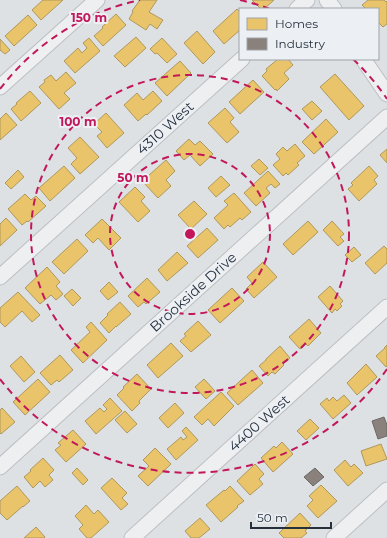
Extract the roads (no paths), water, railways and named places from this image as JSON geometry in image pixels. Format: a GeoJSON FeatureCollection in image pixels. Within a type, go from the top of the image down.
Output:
{"type":"FeatureCollection","features":[{"type":"Feature","properties":{"kind":"street"},"geometry":{"type":"LineString","coordinates":[[0,87],[97,0]]}},
{"type":"Feature","properties":{"kind":"street"},"geometry":{"type":"LineString","coordinates":[[298,8],[307,0]]}},
{"type":"Feature","properties":{"kind":"street"},"geometry":{"type":"LineString","coordinates":[[327,0],[333,8]]}},
{"type":"Feature","properties":{"kind":"street","name":"4310 West"},"geometry":{"type":"LineString","coordinates":[[0,277],[241,60]]}},
{"type":"Feature","properties":{"kind":"street"},"geometry":{"type":"LineString","coordinates":[[364,60],[387,94]]}},
{"type":"Feature","properties":{"kind":"street","name":"Brookside Drive"},"geometry":{"type":"LineString","coordinates":[[0,467],[387,117]]}},
{"type":"Feature","properties":{"kind":"street","name":"4400 West"},"geometry":{"type":"LineString","coordinates":[[132,538],[387,307]]}},
{"type":"Feature","properties":{"kind":"street"},"geometry":{"type":"LineString","coordinates":[[334,538],[387,490]]}}]}
